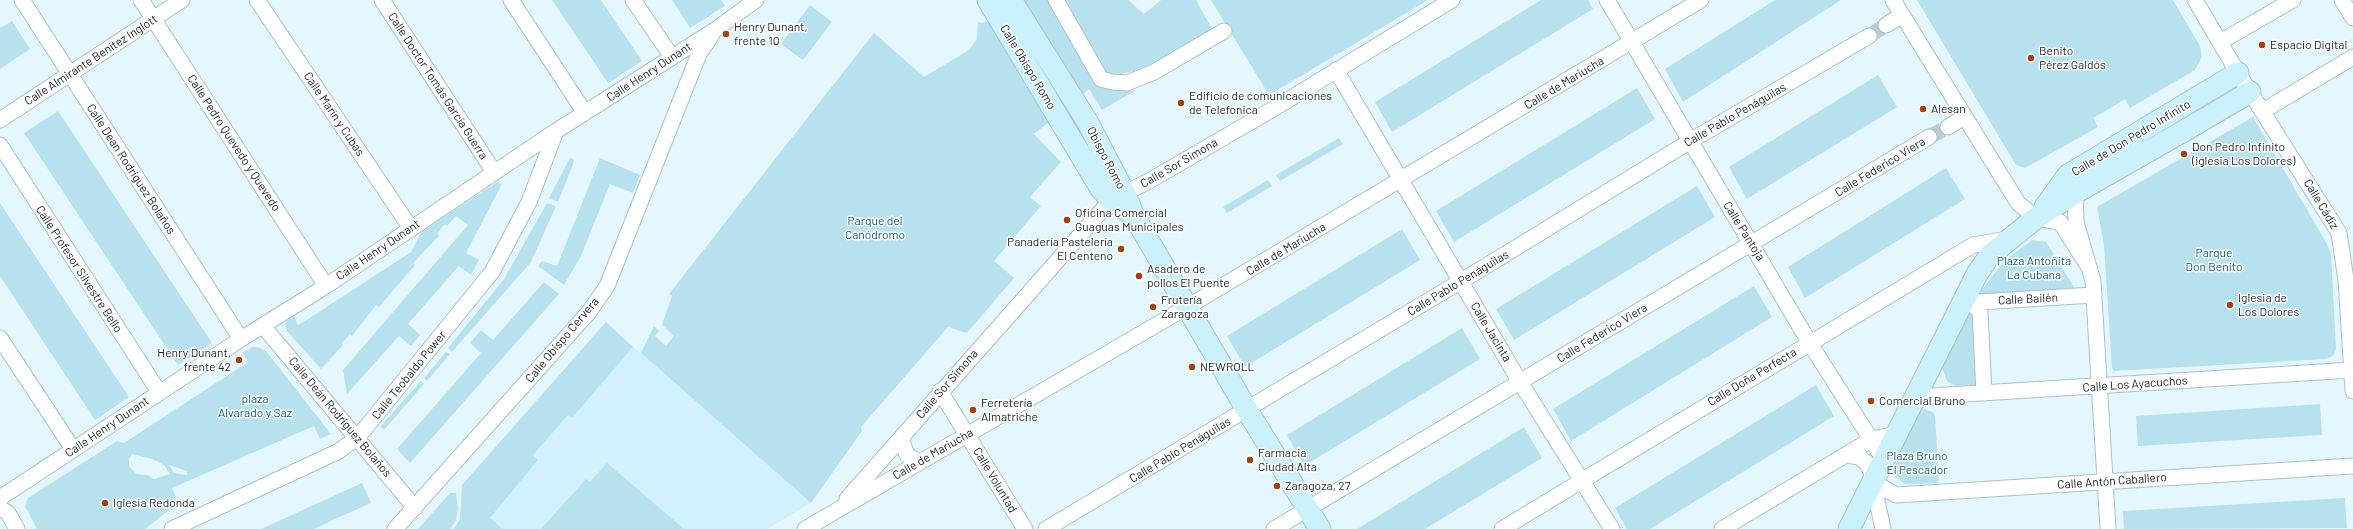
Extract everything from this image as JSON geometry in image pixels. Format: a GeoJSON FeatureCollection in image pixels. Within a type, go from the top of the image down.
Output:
{"type":"FeatureCollection","features":[{"type":"Feature","properties":{"kind":"street","name":"Calle Dean Rodríguez Bolaños"},"geometry":{"type":"LineString","coordinates":[[22,0],[241,339]]}},
{"type":"Feature","properties":{"kind":"street","name":"Calle Pedro Quevedo y Quevedo"},"geometry":{"type":"LineString","coordinates":[[141,0],[326,286]]}},
{"type":"Feature","properties":{"kind":"street","name":"Calle Almirante Benítez Inglott"},"geometry":{"type":"LineString","coordinates":[[0,120],[154,20],[182,0]]}},
{"type":"Feature","properties":{"kind":"street","name":"Calle Marín y Cubas"},"geometry":{"type":"LineString","coordinates":[[257,0],[410,227]]}},
{"type":"Feature","properties":{"kind":"street","name":"Calle Doctor Tomás García Guerra"},"geometry":{"type":"LineString","coordinates":[[382,0],[494,172]]}},
{"type":"Feature","properties":{"kind":"street"},"geometry":{"type":"LineString","coordinates":[[511,0],[585,113]]}},
{"type":"Feature","properties":{"kind":"street"},"geometry":{"type":"LineString","coordinates":[[633,0],[672,57]]}},
{"type":"Feature","properties":{"kind":"street","name":"Calle Henry Dunant"},"geometry":{"type":"LineString","coordinates":[[0,498],[159,392],[326,286],[410,227],[556,131],[715,30],[756,0]]}},
{"type":"Feature","properties":{"kind":"street","name":"Calle Obispo Romo"},"geometry":{"type":"LineString","coordinates":[[1012,0],[1087,121]]}},
{"type":"Feature","properties":{"kind":"street"},"geometry":{"type":"LineString","coordinates":[[1056,0],[1101,79],[1113,82],[1127,83],[1154,72],[1224,31]]}},
{"type":"Feature","properties":{"kind":"street","name":"Calle Sor Simona"},"geometry":{"type":"LineString","coordinates":[[839,508],[940,391],[1118,197],[1336,70],[1452,0]]}},
{"type":"Feature","properties":{"kind":"street","name":"Calle Pantoja"},"geometry":{"type":"LineString","coordinates":[[1607,0],[1689,141],[1752,243],[1809,342],[1884,460]]}},
{"type":"Feature","properties":{"kind":"street","name":"Calle de Mariucha"},"geometry":{"type":"LineString","coordinates":[[806,529],[839,508],[1187,307],[1401,181],[1700,0]]}},
{"type":"Feature","properties":{"kind":"street"},"geometry":{"type":"LineString","coordinates":[[1893,0],[2018,203],[2036,218],[2060,222],[2090,269]]}},
{"type":"Feature","properties":{"kind":"street","name":"Calle Cádiz"},"geometry":{"type":"LineString","coordinates":[[2195,0],[2238,73],[2339,233],[2349,280],[2353,391]]}},
{"type":"Feature","properties":{"kind":"street"},"geometry":{"type":"LineString","coordinates":[[2220,42],[2293,0]]}},
{"type":"Feature","properties":{"kind":"street"},"geometry":{"type":"LineString","coordinates":[[2342,0],[2353,18]]}},
{"type":"Feature","properties":{"kind":"street","name":"Calle Obispo Romo"},"geometry":{"type":"LineString","coordinates":[[989,3],[1069,133]]}},
{"type":"Feature","properties":{"kind":"street"},"geometry":{"type":"LineString","coordinates":[[1886,25],[1902,15]]}},
{"type":"Feature","properties":{"kind":"street","name":"Calle Obispo Cervera"},"geometry":{"type":"LineString","coordinates":[[395,529],[589,312],[607,286],[699,54],[715,30]]}},
{"type":"Feature","properties":{"kind":"street","name":"Calle Pablo Penáguilas"},"geometry":{"type":"LineString","coordinates":[[1046,529],[1247,410],[1689,141],[1868,36]]}},
{"type":"Feature","properties":{"kind":"street"},"geometry":{"type":"LineString","coordinates":[[2263,111],[2353,57]]}},
{"type":"Feature","properties":{"kind":"street","name":"Calle Jacinta"},"geometry":{"type":"LineString","coordinates":[[1336,70],[1520,382],[1612,529]]}},
{"type":"Feature","properties":{"kind":"street","name":"Calle de Don Pedro Infinito"},"geometry":{"type":"LineString","coordinates":[[2036,218],[2068,175],[2238,73]]}},
{"type":"Feature","properties":{"kind":"street","name":"Calle de Don Pedro Infinito"},"geometry":{"type":"LineString","coordinates":[[1850,528],[1916,397],[1967,302],[1983,263],[2007,239],[2075,193],[2250,92]]}},
{"type":"Feature","properties":{"kind":"street"},"geometry":{"type":"LineString","coordinates":[[1948,127],[1964,117]]}},
{"type":"Feature","properties":{"kind":"street","name":"Obispo Romo"},"geometry":{"type":"LineString","coordinates":[[1087,121],[1118,197]]}},
{"type":"Feature","properties":{"kind":"street","name":"Calle Teobaldo Power"},"geometry":{"type":"LineString","coordinates":[[172,529],[191,524],[339,451],[358,437],[492,272],[529,202],[556,131]]}},
{"type":"Feature","properties":{"kind":"street","name":"Obispo Romo"},"geometry":{"type":"LineString","coordinates":[[1069,133],[1101,189],[1118,197]]}},
{"type":"Feature","properties":{"kind":"street","name":"Calle Federico Viera"},"geometry":{"type":"LineString","coordinates":[[1274,529],[1929,137]]}},
{"type":"Feature","properties":{"kind":"street","name":"Calle Profesor Silvestre Bello"},"geometry":{"type":"LineString","coordinates":[[0,145],[159,392]]}},
{"type":"Feature","properties":{"kind":"street"},"geometry":{"type":"LineString","coordinates":[[2075,193],[2076,222],[2090,269],[2093,295],[2108,529]]}},
{"type":"Feature","properties":{"kind":"street"},"geometry":{"type":"LineString","coordinates":[[1118,197],[1133,214],[1247,410],[1320,529]]}},
{"type":"Feature","properties":{"kind":"street","name":"Calle Doña Perfecta"},"geometry":{"type":"LineString","coordinates":[[1502,529],[1809,342],[1972,245],[2007,239]]}},
{"type":"Feature","properties":{"kind":"street","name":"Calle Bailén"},"geometry":{"type":"LineString","coordinates":[[1967,302],[2093,295]]}},
{"type":"Feature","properties":{"kind":"street"},"geometry":{"type":"LineString","coordinates":[[1967,302],[1980,312],[1984,393]]}},
{"type":"Feature","properties":{"kind":"street","name":"Calle Deán Rodríguez Bolaños"},"geometry":{"type":"LineString","coordinates":[[264,326],[358,437],[415,508]]}},
{"type":"Feature","properties":{"kind":"street"},"geometry":{"type":"LineString","coordinates":[[0,338],[73,449]]}},
{"type":"Feature","properties":{"kind":"street","name":"Calle Los Ayacuchos"},"geometry":{"type":"LineString","coordinates":[[1916,397],[2352,370]]}},
{"type":"Feature","properties":{"kind":"street","name":"Calle Voluntad"},"geometry":{"type":"LineString","coordinates":[[940,391],[1025,529]]}},
{"type":"Feature","properties":{"kind":"street"},"geometry":{"type":"LineString","coordinates":[[904,434],[902,441],[907,455],[919,462]]}},
{"type":"Feature","properties":{"kind":"street"},"geometry":{"type":"LineString","coordinates":[[1722,529],[1872,439],[1897,434]]}},
{"type":"Feature","properties":{"kind":"street"},"geometry":{"type":"LineString","coordinates":[[1847,455],[1859,457],[1867,463],[1874,482],[1883,529]]}},
{"type":"Feature","properties":{"kind":"street","name":"Calle Antón Caballero"},"geometry":{"type":"LineString","coordinates":[[1874,482],[1896,495],[2353,466]]}},
{"type":"Feature","properties":{"kind":"street"},"geometry":{"type":"LineString","coordinates":[[0,508],[8,513],[17,529]]}},
{"type":"Feature","properties":{"kind":"street"},"geometry":{"type":"LineString","coordinates":[[1850,528],[1863,518],[1870,518],[1875,520],[1883,529]]}},
{"type":"Feature","properties":{"kind":"shaded area"},"geometry":{"type":"Polygon","coordinates":[[[633,347],[811,503],[767,529],[503,529],[490,518],[538,460],[533,455],[568,415],[572,418],[633,347]]]}},
{"type":"Feature","properties":{"kind":"green space"},"geometry":{"type":"Polygon","coordinates":[[[552,0],[601,0],[642,61],[608,83],[552,0]]]}},
{"type":"Feature","properties":{"kind":"green space"},"geometry":{"type":"Polygon","coordinates":[[[672,0],[721,0],[725,6],[690,28],[672,0]]]}},
{"type":"Feature","properties":{"kind":"green space","name":"Parque del Canódromo"},"geometry":{"type":"Polygon","coordinates":[[[1021,0],[1128,0],[1144,14],[1161,0],[1196,0],[1212,29],[1163,59],[1134,71],[1116,75],[1101,86],[1118,91],[1136,90],[1102,110],[1089,89],[1034,134],[1061,162],[1030,197],[1041,206],[994,261],[1014,278],[967,333],[948,327],[861,427],[862,431],[811,503],[641,353],[654,326],[659,331],[655,336],[666,346],[674,336],[662,325],[672,296],[669,294],[874,33],[924,77],[969,50],[977,39],[978,22],[983,23],[1021,0]]]}},
{"type":"Feature","properties":{"kind":"green space"},"geometry":{"type":"Polygon","coordinates":[[[1211,0],[1428,0],[1269,95],[1211,0]]]}},
{"type":"Feature","properties":{"kind":"green space"},"geometry":{"type":"Polygon","coordinates":[[[1541,0],[1588,0],[1593,9],[1392,132],[1375,102],[1541,0]]]}},
{"type":"Feature","properties":{"kind":"green space"},"geometry":{"type":"Polygon","coordinates":[[[1775,0],[1841,0],[1683,102],[1665,69],[1775,0]]]}},
{"type":"Feature","properties":{"kind":"green space"},"geometry":{"type":"Polygon","coordinates":[[[1917,0],[2173,0],[2200,46],[2202,57],[2195,70],[2130,108],[2125,99],[2093,118],[2098,127],[2025,168],[2016,165],[1917,0]]]}},
{"type":"Feature","properties":{"kind":"green space"},"geometry":{"type":"Polygon","coordinates":[[[810,5],[832,22],[803,60],[781,44],[810,5]]]}},
{"type":"Feature","properties":{"kind":"green space"},"geometry":{"type":"Polygon","coordinates":[[[12,21],[30,49],[0,69],[0,28],[12,21]]]}},
{"type":"Feature","properties":{"kind":"green space"},"geometry":{"type":"Polygon","coordinates":[[[1878,75],[1897,107],[1747,199],[1729,167],[1878,75]]]}},
{"type":"Feature","properties":{"kind":"green space"},"geometry":{"type":"Polygon","coordinates":[[[1637,88],[1655,119],[1454,242],[1436,211],[1637,88]]]}},
{"type":"Feature","properties":{"kind":"green space"},"geometry":{"type":"Polygon","coordinates":[[[58,111],[212,343],[178,365],[24,133],[58,111]]]}},
{"type":"Feature","properties":{"kind":"green space","name":"Parque Don Benito"},"geometry":{"type":"Polygon","coordinates":[[[2253,117],[2331,253],[2336,349],[2333,356],[2326,359],[2114,371],[2112,368],[2104,245],[2097,207],[2253,117]]]}},
{"type":"Feature","properties":{"kind":"green space"},"geometry":{"type":"Polygon","coordinates":[[[1339,138],[1343,144],[1280,181],[1276,175],[1339,138]]]}},
{"type":"Feature","properties":{"kind":"green space"},"geometry":{"type":"Polygon","coordinates":[[[570,158],[574,159],[574,162],[558,202],[549,198],[570,158]]]}},
{"type":"Feature","properties":{"kind":"green space"},"geometry":{"type":"Polygon","coordinates":[[[600,158],[640,175],[633,193],[610,184],[581,256],[564,285],[538,266],[542,261],[557,266],[600,158]]]}},
{"type":"Feature","properties":{"kind":"green space"},"geometry":{"type":"Polygon","coordinates":[[[1946,168],[1965,199],[1805,298],[1788,267],[1946,168]]]}},
{"type":"Feature","properties":{"kind":"green space"},"geometry":{"type":"Polygon","coordinates":[[[1268,180],[1272,186],[1227,213],[1223,207],[1268,180]]]}},
{"type":"Feature","properties":{"kind":"green space"},"geometry":{"type":"Polygon","coordinates":[[[497,182],[502,184],[466,253],[479,260],[471,275],[459,266],[408,324],[420,335],[411,346],[399,336],[347,394],[343,370],[468,225],[456,216],[447,226],[445,224],[437,233],[439,236],[413,263],[415,265],[379,307],[376,305],[352,336],[350,334],[342,343],[343,345],[321,369],[287,331],[285,324],[287,320],[295,316],[297,325],[302,323],[411,252],[422,231],[497,182]]]}},
{"type":"Feature","properties":{"kind":"green space"},"geometry":{"type":"Polygon","coordinates":[[[1697,186],[1715,217],[1514,340],[1496,309],[1697,186]]]}},
{"type":"Feature","properties":{"kind":"green space"},"geometry":{"type":"Polygon","coordinates":[[[0,203],[129,397],[95,420],[0,276],[0,203]]]}},
{"type":"Feature","properties":{"kind":"green space"},"geometry":{"type":"Polygon","coordinates":[[[547,203],[556,206],[531,262],[452,352],[448,348],[504,279],[547,203]]]}},
{"type":"Feature","properties":{"kind":"green space"},"geometry":{"type":"Polygon","coordinates":[[[1402,229],[1420,260],[1245,367],[1227,336],[1402,229]]]}},
{"type":"Feature","properties":{"kind":"green space","name":"Plaza Antoñita La Cubana"},"geometry":{"type":"Polygon","coordinates":[[[2032,240],[2046,242],[2074,287],[2073,290],[1978,295],[2003,262],[2032,240]]]}},
{"type":"Feature","properties":{"kind":"green space"},"geometry":{"type":"Polygon","coordinates":[[[544,282],[559,294],[410,463],[397,449],[481,353],[470,343],[481,330],[493,340],[544,282]]]}},
{"type":"Feature","properties":{"kind":"green space"},"geometry":{"type":"Polygon","coordinates":[[[1754,286],[1772,317],[1571,441],[1553,409],[1754,286]]]}},
{"type":"Feature","properties":{"kind":"green space"},"geometry":{"type":"Polygon","coordinates":[[[1973,313],[1980,385],[1956,386],[1947,381],[1942,368],[1969,314],[1973,313]]]}},
{"type":"Feature","properties":{"kind":"green space"},"geometry":{"type":"Polygon","coordinates":[[[606,322],[633,347],[572,418],[568,415],[533,455],[538,460],[490,518],[503,529],[454,529],[460,519],[462,485],[606,322]]]}},
{"type":"Feature","properties":{"kind":"green space"},"geometry":{"type":"Polygon","coordinates":[[[1462,328],[1480,359],[1304,466],[1287,435],[1462,328]]]}},
{"type":"Feature","properties":{"kind":"green space","name":"plaza Alvarado y Saz"},"geometry":{"type":"Polygon","coordinates":[[[253,347],[258,347],[266,351],[331,434],[320,439],[314,426],[172,488],[178,503],[145,529],[37,529],[25,506],[28,498],[117,441],[124,443],[248,362],[242,353],[253,347]],[[132,454],[129,459],[129,466],[136,474],[147,475],[154,479],[170,474],[164,465],[152,459],[132,454]],[[169,465],[174,473],[187,475],[187,471],[169,465]]]}},
{"type":"Feature","properties":{"kind":"green space"},"geometry":{"type":"Polygon","coordinates":[[[446,352],[450,354],[427,381],[424,378],[446,352]]]}},
{"type":"Feature","properties":{"kind":"green space"},"geometry":{"type":"Polygon","coordinates":[[[421,381],[424,384],[384,430],[380,427],[421,381]]]}},
{"type":"Feature","properties":{"kind":"green space"},"geometry":{"type":"Polygon","coordinates":[[[1816,385],[1834,416],[1650,529],[1627,529],[1615,508],[1816,385]]]}},
{"type":"Feature","properties":{"kind":"green space"},"geometry":{"type":"Polygon","coordinates":[[[2320,404],[2322,435],[2138,446],[2136,416],[2320,404]]]}},
{"type":"Feature","properties":{"kind":"green space","name":"Plaza Bruno El Pescador"},"geometry":{"type":"Polygon","coordinates":[[[1923,409],[1933,412],[1935,416],[1939,481],[1936,483],[1905,484],[1894,476],[1893,462],[1920,411],[1923,409]]]}},
{"type":"Feature","properties":{"kind":"green space"},"geometry":{"type":"Polygon","coordinates":[[[1524,427],[1542,458],[1425,529],[1357,529],[1524,427]]]}},
{"type":"Feature","properties":{"kind":"green space"},"geometry":{"type":"Polygon","coordinates":[[[607,463],[684,529],[541,529],[586,479],[590,482],[607,463]]]}},
{"type":"Feature","properties":{"kind":"green space"},"geometry":{"type":"Polygon","coordinates":[[[362,483],[371,503],[314,529],[261,529],[362,483]]]}},
{"type":"Feature","properties":{"kind":"green space"},"geometry":{"type":"Polygon","coordinates":[[[450,493],[456,493],[458,509],[456,520],[450,529],[418,529],[450,493]]]}},
{"type":"Feature","properties":{"kind":"green space"},"geometry":{"type":"Polygon","coordinates":[[[2345,498],[2347,528],[2124,529],[2123,511],[2345,498]]]}},
{"type":"Feature","properties":{"kind":"tunnel"},"geometry":{"type":"LineString","coordinates":[[1869,36],[1886,25]]}},
{"type":"Feature","properties":{"kind":"tunnel"},"geometry":{"type":"LineString","coordinates":[[1929,137],[1948,127]]}},
{"type":"Feature","properties":{"kind":"place","name":"Henry Dunant, frente 10"},"geometry":{"type":"Point","coordinates":[726,34]}},
{"type":"Feature","properties":{"kind":"place","name":"Espacio Digital"},"geometry":{"type":"Point","coordinates":[2262,45]}},
{"type":"Feature","properties":{"kind":"place","name":"Benito Pérez Galdós"},"geometry":{"type":"Point","coordinates":[2031,58]}},
{"type":"Feature","properties":{"kind":"place","name":"Edificio de comunicaciones de Telefonica"},"geometry":{"type":"Point","coordinates":[1181,103]}},
{"type":"Feature","properties":{"kind":"place","name":"Alesan"},"geometry":{"type":"Point","coordinates":[1923,109]}},
{"type":"Feature","properties":{"kind":"place","name":"Don Pedro Infinito (iglesia Los Dolores)"},"geometry":{"type":"Point","coordinates":[2184,154]}},
{"type":"Feature","properties":{"kind":"place","name":"Oficina Comercial Guaguas Municipales"},"geometry":{"type":"Point","coordinates":[1067,220]}},
{"type":"Feature","properties":{"kind":"place","name":"Panadería Pastelería El Centeno"},"geometry":{"type":"Point","coordinates":[1121,249]}},
{"type":"Feature","properties":{"kind":"place","name":"Asadero de pollos El Puente"},"geometry":{"type":"Point","coordinates":[1139,276]}},
{"type":"Feature","properties":{"kind":"place","name":"Iglesia de Los Dolores"},"geometry":{"type":"Point","coordinates":[2230,305]}},
{"type":"Feature","properties":{"kind":"place","name":"Frutería Zaragoza"},"geometry":{"type":"Point","coordinates":[1153,307]}},
{"type":"Feature","properties":{"kind":"place","name":"Henry Dunant, frente 42"},"geometry":{"type":"Point","coordinates":[239,360]}},
{"type":"Feature","properties":{"kind":"place","name":"NEWROLL"},"geometry":{"type":"Point","coordinates":[1192,367]}},
{"type":"Feature","properties":{"kind":"place","name":"Comercial Bruno"},"geometry":{"type":"Point","coordinates":[1871,401]}},
{"type":"Feature","properties":{"kind":"place","name":"Ferretería Almatriche"},"geometry":{"type":"Point","coordinates":[973,410]}},
{"type":"Feature","properties":{"kind":"place","name":"Farmacia Ciudad Alta"},"geometry":{"type":"Point","coordinates":[1250,460]}},
{"type":"Feature","properties":{"kind":"place","name":"Zaragoza, 27"},"geometry":{"type":"Point","coordinates":[1277,486]}},
{"type":"Feature","properties":{"kind":"place","name":"Iglesia Redonda"},"geometry":{"type":"Point","coordinates":[105,503]}}]}
